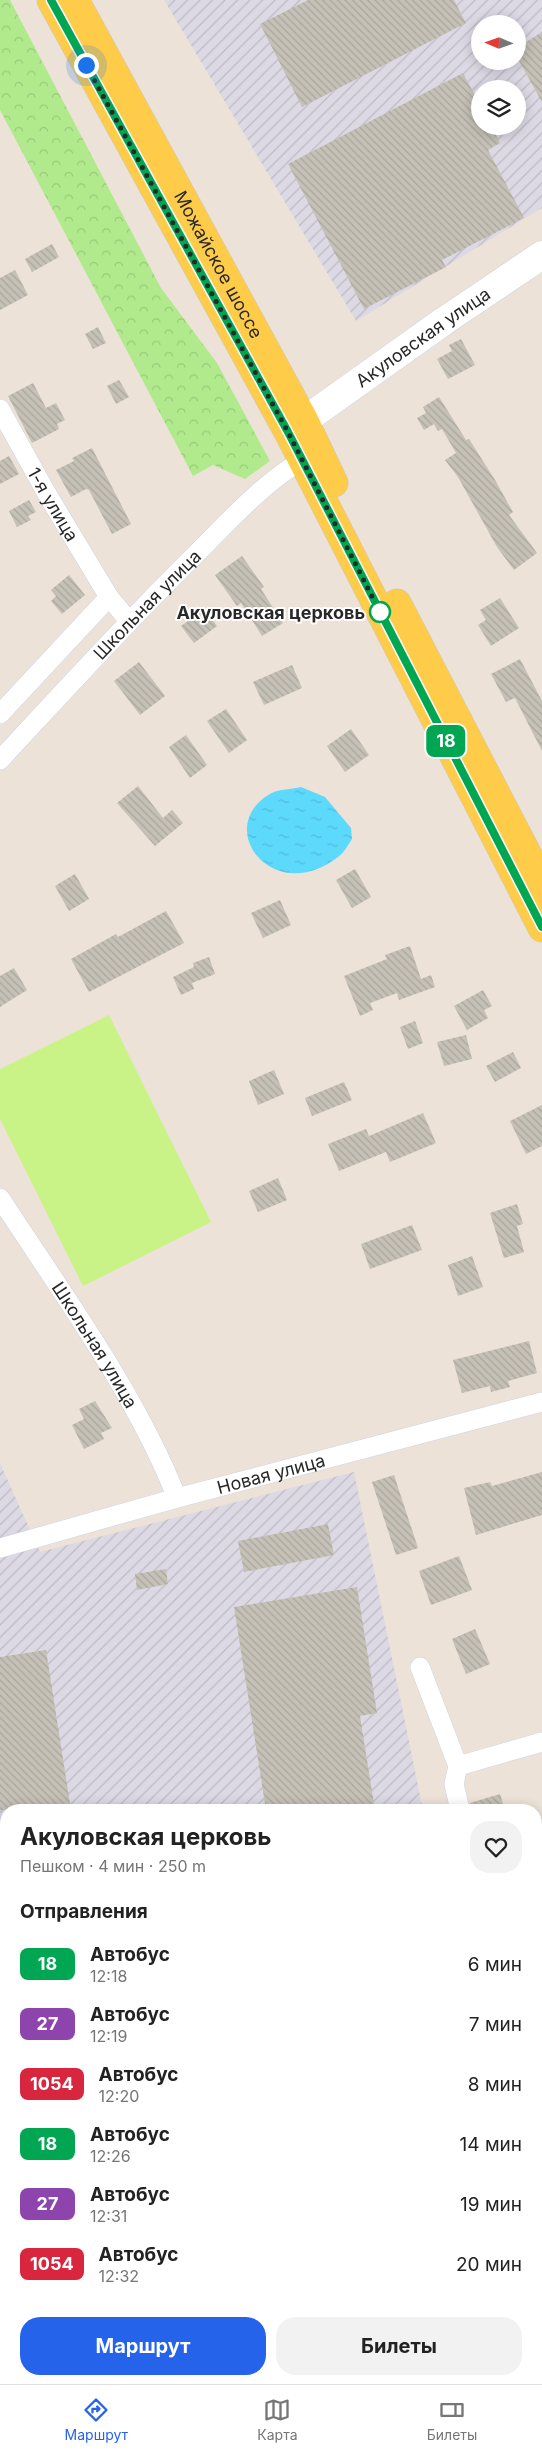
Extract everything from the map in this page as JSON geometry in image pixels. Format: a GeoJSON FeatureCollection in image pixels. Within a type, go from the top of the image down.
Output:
{"type":"FeatureCollection","features":[{"type":"Feature","properties":{"kind":"main road","name":"Можайское шоссе"},"geometry":{"type":"LineString","coordinates":[[51,0],[296,426],[360,532],[542,882]]}},
{"type":"Feature","properties":{"kind":"main road","name":"Можайское шоссе"},"geometry":{"type":"LineString","coordinates":[[75,0],[296,426],[306,468],[542,928]]}},
{"type":"Feature","properties":{"kind":"street","name":"Акуловская улица"},"geometry":{"type":"LineString","coordinates":[[296,426],[444,321],[542,255]]}},
{"type":"Feature","properties":{"kind":"street","name":"1-я улица"},"geometry":{"type":"LineString","coordinates":[[0,409],[109,597],[129,621]]}},
{"type":"Feature","properties":{"kind":"street","name":"Школьная улица"},"geometry":{"type":"LineString","coordinates":[[0,760],[129,621],[252,499],[286,470],[306,468]]}},
{"type":"Feature","properties":{"kind":"street"},"geometry":{"type":"LineString","coordinates":[[0,714],[109,597]]}},
{"type":"Feature","properties":{"kind":"street","name":"Школьная улица"},"geometry":{"type":"LineString","coordinates":[[0,1198],[115,1374],[162,1460],[177,1498]]}},
{"type":"Feature","properties":{"kind":"street","name":"Новая улица"},"geometry":{"type":"LineString","coordinates":[[0,1548],[177,1498],[542,1402]]}},
{"type":"Feature","properties":{"kind":"street"},"geometry":{"type":"LineString","coordinates":[[420,1667],[458,1766],[454,1784],[459,1804]]}},
{"type":"Feature","properties":{"kind":"street"},"geometry":{"type":"LineString","coordinates":[[458,1766],[542,1742]]}},
{"type":"Feature","properties":{"kind":"shaded area"},"geometry":{"type":"Polygon","coordinates":[[[164,0],[542,0],[542,208],[356,321],[164,0]]]}},
{"type":"Feature","properties":{"kind":"shaded area"},"geometry":{"type":"Polygon","coordinates":[[[0,1463],[40,1552],[354,1472],[422,1804],[0,1804],[0,1463]]]}},
{"type":"Feature","properties":{"kind":"green space"},"geometry":{"type":"Polygon","coordinates":[[[0,0],[10,0],[161,288],[217,363],[270,461],[245,479],[213,465],[193,476],[0,110],[0,0]]]}},
{"type":"Feature","properties":{"kind":"green space"},"geometry":{"type":"Polygon","coordinates":[[[109,1015],[211,1222],[83,1286],[0,1119],[0,1069],[109,1015]]]}},
{"type":"Feature","properties":{"kind":"water"},"geometry":{"type":"Polygon","coordinates":[[[301,787],[325,797],[351,828],[352,839],[338,857],[313,870],[291,873],[271,867],[257,856],[248,840],[248,823],[256,806],[274,792],[301,787]]]}},
{"type":"Feature","properties":{"kind":"building"},"geometry":{"type":"Polygon","coordinates":[[[308,0],[454,0],[466,23],[302,107],[260,24],[308,0]]]}},
{"type":"Feature","properties":{"kind":"building"},"geometry":{"type":"Polygon","coordinates":[[[542,32],[542,102],[524,70],[526,70],[526,42],[542,32]]]}},
{"type":"Feature","properties":{"kind":"building"},"geometry":{"type":"Polygon","coordinates":[[[463,73],[471,88],[471,135],[496,135],[500,143],[488,150],[524,218],[442,260],[446,267],[364,309],[288,164],[463,73]]]}},
{"type":"Feature","properties":{"kind":"building"},"geometry":{"type":"Polygon","coordinates":[[[52,244],[59,257],[32,272],[25,259],[52,244]]]}},
{"type":"Feature","properties":{"kind":"building"},"geometry":{"type":"Polygon","coordinates":[[[15,270],[28,295],[0,310],[0,278],[15,270]]]}},
{"type":"Feature","properties":{"kind":"building"},"geometry":{"type":"Polygon","coordinates":[[[98,327],[106,343],[93,349],[85,334],[98,327]]]}},
{"type":"Feature","properties":{"kind":"building"},"geometry":{"type":"Polygon","coordinates":[[[461,339],[475,365],[448,379],[437,359],[452,351],[449,345],[461,339]]]}},
{"type":"Feature","properties":{"kind":"building"},"geometry":{"type":"Polygon","coordinates":[[[119,380],[129,397],[116,404],[107,386],[119,380]]]}},
{"type":"Feature","properties":{"kind":"building"},"geometry":{"type":"Polygon","coordinates":[[[33,383],[46,408],[56,403],[65,420],[57,424],[59,429],[32,443],[8,396],[33,383]]]}},
{"type":"Feature","properties":{"kind":"building"},"geometry":{"type":"Polygon","coordinates":[[[439,397],[466,440],[469,439],[495,480],[513,512],[509,515],[537,553],[514,570],[497,547],[458,477],[445,460],[456,453],[442,429],[438,431],[434,424],[424,430],[417,418],[426,413],[423,407],[439,397]]]}},
{"type":"Feature","properties":{"kind":"building"},"geometry":{"type":"Polygon","coordinates":[[[92,448],[131,524],[112,534],[89,490],[86,489],[71,497],[56,470],[74,461],[72,458],[92,448]]]}},
{"type":"Feature","properties":{"kind":"building"},"geometry":{"type":"Polygon","coordinates":[[[9,456],[19,474],[0,484],[0,461],[9,456]]]}},
{"type":"Feature","properties":{"kind":"building"},"geometry":{"type":"Polygon","coordinates":[[[29,500],[36,512],[28,516],[31,520],[17,527],[9,511],[29,500]]]}},
{"type":"Feature","properties":{"kind":"building"},"geometry":{"type":"Polygon","coordinates":[[[242,556],[264,587],[261,589],[283,623],[262,636],[241,603],[237,606],[215,575],[242,556]]]}},
{"type":"Feature","properties":{"kind":"building"},"geometry":{"type":"Polygon","coordinates":[[[69,575],[85,595],[62,614],[51,601],[56,596],[51,590],[69,575]]]}},
{"type":"Feature","properties":{"kind":"building"},"geometry":{"type":"Polygon","coordinates":[[[500,598],[519,628],[491,646],[478,625],[486,620],[480,610],[500,598]]]}},
{"type":"Feature","properties":{"kind":"building"},"geometry":{"type":"Polygon","coordinates":[[[205,609],[217,626],[194,643],[181,626],[205,609]]]}},
{"type":"Feature","properties":{"kind":"building"},"geometry":{"type":"Polygon","coordinates":[[[520,659],[542,701],[542,751],[515,698],[506,702],[491,674],[520,659]]]}},
{"type":"Feature","properties":{"kind":"building"},"geometry":{"type":"Polygon","coordinates":[[[139,662],[165,696],[140,715],[114,681],[139,662]]]}},
{"type":"Feature","properties":{"kind":"building"},"geometry":{"type":"Polygon","coordinates":[[[292,665],[302,688],[264,705],[253,682],[292,665]]]}},
{"type":"Feature","properties":{"kind":"building"},"geometry":{"type":"Polygon","coordinates":[[[226,709],[247,740],[229,753],[207,721],[226,709]]]}},
{"type":"Feature","properties":{"kind":"building"},"geometry":{"type":"Polygon","coordinates":[[[351,729],[369,755],[345,772],[327,746],[351,729]]]}},
{"type":"Feature","properties":{"kind":"building"},"geometry":{"type":"Polygon","coordinates":[[[186,735],[207,765],[190,778],[169,747],[186,735]]]}},
{"type":"Feature","properties":{"kind":"building"},"geometry":{"type":"Polygon","coordinates":[[[138,786],[163,818],[172,810],[183,823],[155,846],[117,803],[138,786]]]}},
{"type":"Feature","properties":{"kind":"building"},"geometry":{"type":"Polygon","coordinates":[[[355,869],[371,897],[352,908],[336,880],[355,869]]]}},
{"type":"Feature","properties":{"kind":"building"},"geometry":{"type":"Polygon","coordinates":[[[75,874],[89,899],[69,911],[55,886],[75,874]]]}},
{"type":"Feature","properties":{"kind":"building"},"geometry":{"type":"Polygon","coordinates":[[[280,900],[291,925],[263,938],[251,913],[280,900]]]}},
{"type":"Feature","properties":{"kind":"building"},"geometry":{"type":"Polygon","coordinates":[[[166,911],[184,943],[89,992],[71,959],[116,934],[118,937],[166,911]]]}},
{"type":"Feature","properties":{"kind":"building"},"geometry":{"type":"Polygon","coordinates":[[[410,946],[421,979],[431,975],[435,987],[399,1000],[397,993],[370,1003],[373,1010],[360,1016],[344,976],[387,959],[385,955],[410,946]]]}},
{"type":"Feature","properties":{"kind":"building"},"geometry":{"type":"Polygon","coordinates":[[[209,957],[215,974],[192,983],[194,989],[181,995],[173,977],[194,967],[193,963],[209,957]]]}},
{"type":"Feature","properties":{"kind":"building"},"geometry":{"type":"Polygon","coordinates":[[[14,968],[27,990],[0,1007],[0,976],[14,968]]]}},
{"type":"Feature","properties":{"kind":"building"},"geometry":{"type":"Polygon","coordinates":[[[483,990],[492,1006],[484,1010],[488,1018],[467,1030],[454,1006],[483,990]]]}},
{"type":"Feature","properties":{"kind":"building"},"geometry":{"type":"Polygon","coordinates":[[[415,1021],[423,1043],[408,1049],[400,1027],[415,1021]]]}},
{"type":"Feature","properties":{"kind":"building"},"geometry":{"type":"Polygon","coordinates":[[[466,1035],[472,1059],[444,1066],[437,1042],[466,1035]]]}},
{"type":"Feature","properties":{"kind":"building"},"geometry":{"type":"Polygon","coordinates":[[[513,1052],[521,1068],[495,1082],[486,1066],[513,1052]]]}},
{"type":"Feature","properties":{"kind":"building"},"geometry":{"type":"Polygon","coordinates":[[[274,1070],[284,1094],[258,1105],[249,1081],[274,1070]]]}},
{"type":"Feature","properties":{"kind":"building"},"geometry":{"type":"Polygon","coordinates":[[[344,1082],[352,1100],[312,1116],[305,1098],[344,1082]]]}},
{"type":"Feature","properties":{"kind":"building"},"geometry":{"type":"Polygon","coordinates":[[[542,1105],[542,1146],[526,1154],[510,1121],[542,1105]]]}},
{"type":"Feature","properties":{"kind":"building"},"geometry":{"type":"Polygon","coordinates":[[[423,1113],[436,1143],[390,1162],[386,1152],[339,1171],[328,1144],[366,1129],[369,1136],[423,1113]]]}},
{"type":"Feature","properties":{"kind":"building"},"geometry":{"type":"Polygon","coordinates":[[[278,1178],[287,1200],[258,1212],[249,1191],[278,1178]]]}},
{"type":"Feature","properties":{"kind":"building"},"geometry":{"type":"Polygon","coordinates":[[[517,1204],[523,1224],[517,1226],[524,1252],[504,1258],[490,1213],[517,1204]]]}},
{"type":"Feature","properties":{"kind":"building"},"geometry":{"type":"Polygon","coordinates":[[[412,1225],[422,1250],[370,1269],[361,1244],[412,1225]]]}},
{"type":"Feature","properties":{"kind":"building"},"geometry":{"type":"Polygon","coordinates":[[[472,1256],[483,1287],[458,1296],[448,1265],[472,1256]]]}},
{"type":"Feature","properties":{"kind":"building"},"geometry":{"type":"Polygon","coordinates":[[[529,1341],[537,1373],[508,1381],[510,1387],[491,1392],[490,1386],[462,1393],[453,1360],[529,1341]]]}},
{"type":"Feature","properties":{"kind":"building"},"geometry":{"type":"Polygon","coordinates":[[[95,1401],[112,1428],[101,1433],[104,1439],[84,1449],[72,1425],[84,1419],[79,1409],[95,1401]]]}},
{"type":"Feature","properties":{"kind":"building"},"geometry":{"type":"Polygon","coordinates":[[[542,1472],[542,1515],[476,1535],[464,1488],[490,1482],[492,1486],[542,1472]]]}},
{"type":"Feature","properties":{"kind":"building"},"geometry":{"type":"Polygon","coordinates":[[[394,1475],[418,1548],[396,1555],[372,1482],[394,1475]]]}},
{"type":"Feature","properties":{"kind":"building"},"geometry":{"type":"Polygon","coordinates":[[[328,1524],[334,1555],[244,1572],[238,1541],[328,1524]]]}},
{"type":"Feature","properties":{"kind":"building"},"geometry":{"type":"Polygon","coordinates":[[[459,1556],[472,1590],[431,1605],[419,1571],[459,1556]]]}},
{"type":"Feature","properties":{"kind":"building"},"geometry":{"type":"Polygon","coordinates":[[[166,1569],[168,1584],[137,1590],[135,1574],[166,1569]]]}},
{"type":"Feature","properties":{"kind":"building"},"geometry":{"type":"Polygon","coordinates":[[[357,1587],[377,1713],[360,1716],[374,1804],[265,1804],[234,1607],[357,1587]]]}},
{"type":"Feature","properties":{"kind":"building"},"geometry":{"type":"Polygon","coordinates":[[[475,1629],[490,1664],[466,1674],[452,1639],[475,1629]]]}},
{"type":"Feature","properties":{"kind":"building"},"geometry":{"type":"Polygon","coordinates":[[[46,1650],[70,1804],[0,1804],[0,1657],[46,1650]]]}},
{"type":"Feature","properties":{"kind":"building"},"geometry":{"type":"Polygon","coordinates":[[[500,1794],[503,1804],[470,1804],[500,1794]]]}},
{"type":"Feature","properties":{"kind":"bus line","name":"18"},"geometry":{"type":"LineString","coordinates":[[51,0],[288,432],[542,927]]}},
{"type":"Feature","properties":{"kind":"place","name":"Акуловская церковь"},"geometry":{"type":"Point","coordinates":[380,612]}},
{"type":"Feature","properties":{"kind":"route"},"geometry":{"type":"LineString","coordinates":[[86,65],[288,432],[380,612]]}}]}
